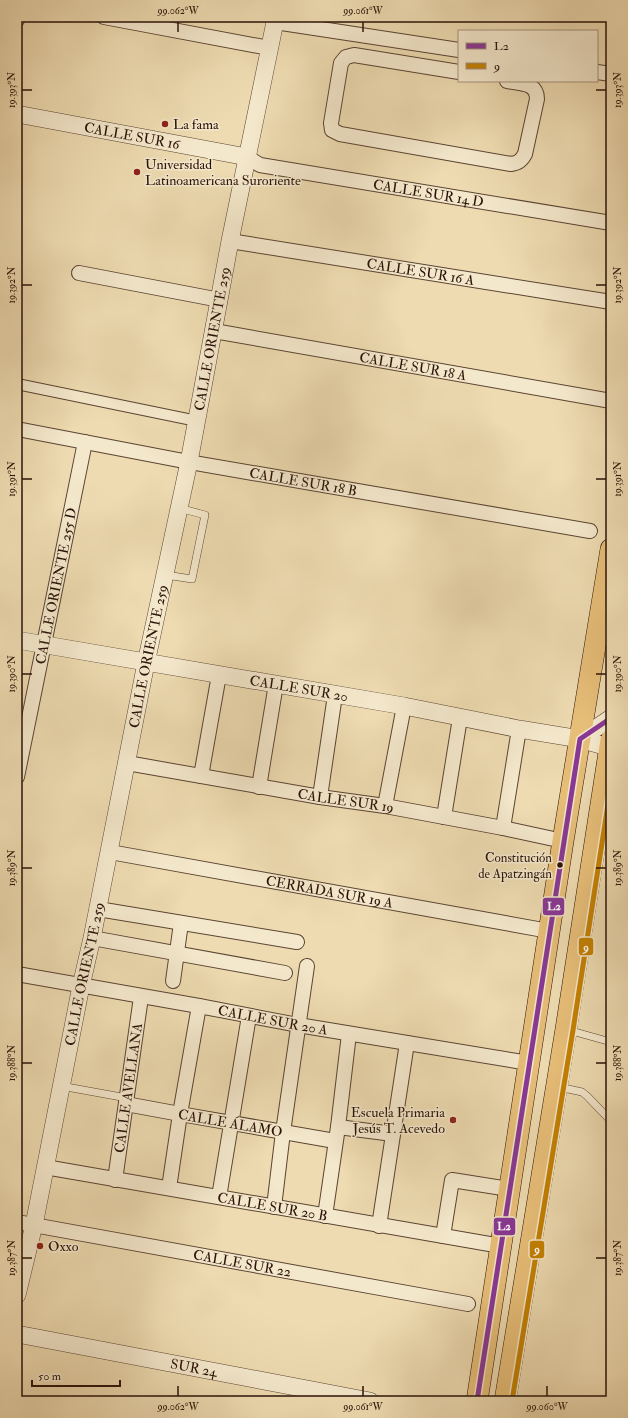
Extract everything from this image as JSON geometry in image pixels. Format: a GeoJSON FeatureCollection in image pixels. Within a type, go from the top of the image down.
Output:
{"type":"FeatureCollection","features":[{"type":"Feature","properties":{"kind":"main road"},"geometry":{"type":"LineString","coordinates":[[477,1401],[563,841],[611,549]]}},
{"type":"Feature","properties":{"kind":"main road"},"geometry":{"type":"LineString","coordinates":[[505,1401],[607,790],[611,746]]}},
{"type":"Feature","properties":{"kind":"street"},"geometry":{"type":"LineString","coordinates":[[104,17],[269,48]]}},
{"type":"Feature","properties":{"kind":"street"},"geometry":{"type":"LineString","coordinates":[[275,19],[458,50]]}},
{"type":"Feature","properties":{"kind":"street","name":"CALLE ORIENTE 259"},"geometry":{"type":"LineString","coordinates":[[17,1295],[34,1225],[81,986],[110,852],[146,662],[166,575],[189,462],[230,242],[275,19]]}},
{"type":"Feature","properties":{"kind":"street"},"geometry":{"type":"LineString","coordinates":[[458,71],[354,55],[346,57],[341,63],[331,123],[332,130],[340,134],[503,162],[519,162],[525,154],[537,93],[536,89],[532,86],[511,82]]}},
{"type":"Feature","properties":{"kind":"street"},"geometry":{"type":"LineString","coordinates":[[598,72],[611,74]]}},
{"type":"Feature","properties":{"kind":"street","name":"CALLE SUR 16"},"geometry":{"type":"LineString","coordinates":[[17,114],[247,157]]}},
{"type":"Feature","properties":{"kind":"street","name":"CALLE SUR 14 D"},"geometry":{"type":"LineString","coordinates":[[247,157],[260,165],[611,223]]}},
{"type":"Feature","properties":{"kind":"street","name":"CALLE SUR 16 A"},"geometry":{"type":"LineString","coordinates":[[230,242],[611,302]]}},
{"type":"Feature","properties":{"kind":"street"},"geometry":{"type":"LineString","coordinates":[[79,273],[220,300]]}},
{"type":"Feature","properties":{"kind":"street","name":"CALLE SUR 18 A"},"geometry":{"type":"LineString","coordinates":[[214,331],[611,401]]}},
{"type":"Feature","properties":{"kind":"street"},"geometry":{"type":"LineString","coordinates":[[17,384],[197,421]]}},
{"type":"Feature","properties":{"kind":"street","name":"CALLE SUR 18 B"},"geometry":{"type":"LineString","coordinates":[[17,429],[189,462],[590,531]]}},
{"type":"Feature","properties":{"kind":"street","name":"CALLE ORIENTE 255 D"},"geometry":{"type":"LineString","coordinates":[[17,777],[85,442]]}},
{"type":"Feature","properties":{"kind":"street","name":"CALLE SUR 20"},"geometry":{"type":"LineString","coordinates":[[17,640],[404,706],[611,746]]}},
{"type":"Feature","properties":{"kind":"street"},"geometry":{"type":"LineString","coordinates":[[201,776],[219,675]]}},
{"type":"Feature","properties":{"kind":"street"},"geometry":{"type":"LineString","coordinates":[[259,787],[276,684]]}},
{"type":"Feature","properties":{"kind":"street"},"geometry":{"type":"LineString","coordinates":[[320,797],[335,695]]}},
{"type":"Feature","properties":{"kind":"street"},"geometry":{"type":"LineString","coordinates":[[385,806],[404,706]]}},
{"type":"Feature","properties":{"kind":"street"},"geometry":{"type":"LineString","coordinates":[[444,817],[460,718]]}},
{"type":"Feature","properties":{"kind":"street"},"geometry":{"type":"LineString","coordinates":[[580,739],[611,718]]}},
{"type":"Feature","properties":{"kind":"street"},"geometry":{"type":"LineString","coordinates":[[503,828],[519,729]]}},
{"type":"Feature","properties":{"kind":"street","name":"CALLE SUR 19"},"geometry":{"type":"LineString","coordinates":[[127,763],[259,787],[385,806],[563,841]]}},
{"type":"Feature","properties":{"kind":"street","name":"CERRADA SUR 19 A"},"geometry":{"type":"LineString","coordinates":[[110,852],[549,932]]}},
{"type":"Feature","properties":{"kind":"street"},"geometry":{"type":"LineString","coordinates":[[98,909],[296,942]]}},
{"type":"Feature","properties":{"kind":"street"},"geometry":{"type":"LineString","coordinates":[[173,980],[181,922]]}},
{"type":"Feature","properties":{"kind":"street"},"geometry":{"type":"LineString","coordinates":[[92,938],[285,973]]}},
{"type":"Feature","properties":{"kind":"street"},"geometry":{"type":"LineString","coordinates":[[274,1207],[283,1132],[307,966]]}},
{"type":"Feature","properties":{"kind":"street","name":"CALLE SUR 20 A"},"geometry":{"type":"LineString","coordinates":[[17,974],[349,1034],[529,1064]]}},
{"type":"Feature","properties":{"kind":"street","name":"CALLE AVELLANA"},"geometry":{"type":"LineString","coordinates":[[115,1180],[141,996]]}},
{"type":"Feature","properties":{"kind":"street"},"geometry":{"type":"LineString","coordinates":[[169,1188],[199,1006]]}},
{"type":"Feature","properties":{"kind":"street"},"geometry":{"type":"LineString","coordinates":[[219,1197],[249,1016]]}},
{"type":"Feature","properties":{"kind":"street"},"geometry":{"type":"LineString","coordinates":[[325,1216],[349,1034]]}},
{"type":"Feature","properties":{"kind":"street"},"geometry":{"type":"LineString","coordinates":[[379,1226],[407,1043]]}},
{"type":"Feature","properties":{"kind":"street","name":"CALLE ÁLAMO"},"geometry":{"type":"LineString","coordinates":[[127,1101],[180,1114],[335,1141]]}},
{"type":"Feature","properties":{"kind":"street"},"geometry":{"type":"LineString","coordinates":[[338,1126],[393,1134]]}},
{"type":"Feature","properties":{"kind":"street","name":"CALLE SUR 20 B"},"geometry":{"type":"LineString","coordinates":[[45,1167],[501,1246]]}},
{"type":"Feature","properties":{"kind":"street"},"geometry":{"type":"LineString","coordinates":[[443,1236],[452,1180],[509,1189]]}},
{"type":"Feature","properties":{"kind":"street","name":"CALLE SUR 22"},"geometry":{"type":"LineString","coordinates":[[17,1222],[468,1304]]}},
{"type":"Feature","properties":{"kind":"street","name":"SUR 24"},"geometry":{"type":"LineString","coordinates":[[17,1334],[370,1401]]}},
{"type":"Feature","properties":{"kind":"lane"},"geometry":{"type":"LineString","coordinates":[[166,575],[192,579],[205,515],[179,508]]}},
{"type":"Feature","properties":{"kind":"lane"},"geometry":{"type":"LineString","coordinates":[[566,1029],[611,1042]]}},
{"type":"Feature","properties":{"kind":"lane","name":"CALLE ÁLAMO"},"geometry":{"type":"LineString","coordinates":[[61,1086],[127,1101]]}},
{"type":"Feature","properties":{"kind":"lane"},"geometry":{"type":"LineString","coordinates":[[557,1087],[582,1092],[611,1121]]}},
{"type":"Feature","properties":{"kind":"transit line","name":"L2"},"geometry":{"type":"LineString","coordinates":[[477,1401],[580,739],[611,718]]}},
{"type":"Feature","properties":{"kind":"transit line","name":"9"},"geometry":{"type":"LineString","coordinates":[[512,1401],[573,1030],[609,798],[611,796]]}},
{"type":"Feature","properties":{"kind":"place","name":"La fama"},"geometry":{"type":"Point","coordinates":[165,124]}},
{"type":"Feature","properties":{"kind":"place","name":"Universidad Latinoamericana Suroriente"},"geometry":{"type":"Point","coordinates":[137,172]}},
{"type":"Feature","properties":{"kind":"place","name":"Constitución de Apatzingán"},"geometry":{"type":"Point","coordinates":[560,865]}},
{"type":"Feature","properties":{"kind":"place","name":"Escuela Primaria Jesús T. Acevedo"},"geometry":{"type":"Point","coordinates":[453,1120]}},
{"type":"Feature","properties":{"kind":"place","name":"Oxxo"},"geometry":{"type":"Point","coordinates":[40,1246]}}]}
